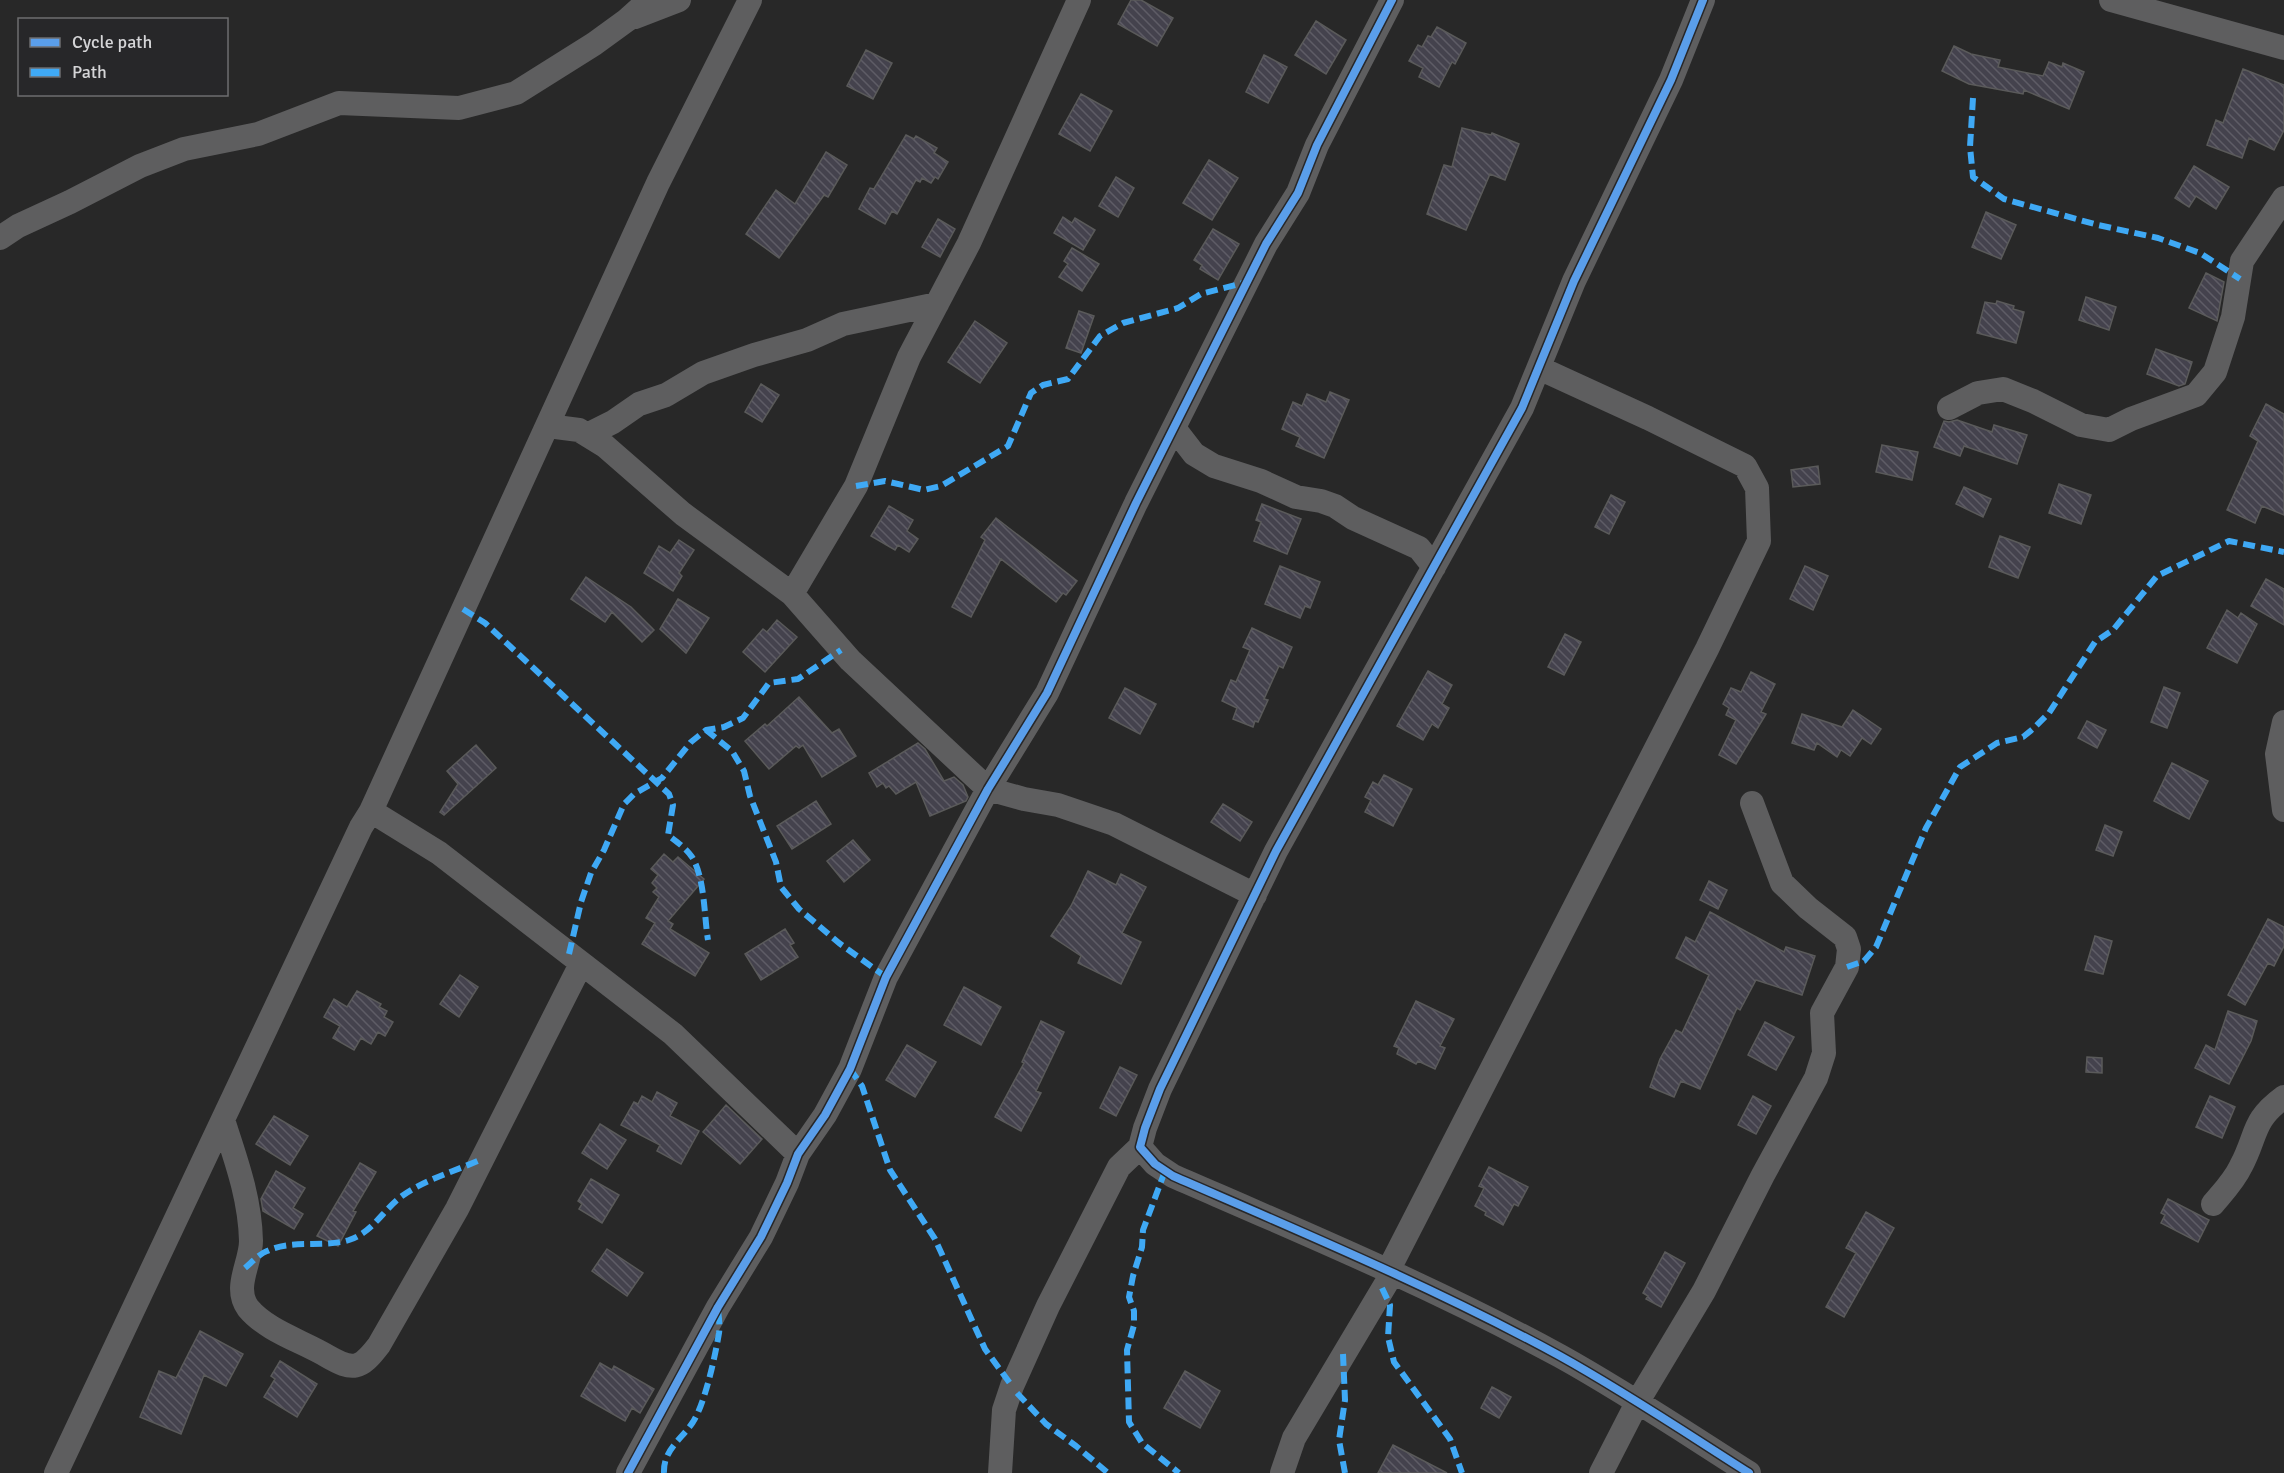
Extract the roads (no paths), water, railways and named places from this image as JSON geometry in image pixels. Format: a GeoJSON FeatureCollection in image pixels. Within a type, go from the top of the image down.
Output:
{"type":"FeatureCollection","features":[{"type":"Feature","properties":{"kind":"street"},"geometry":{"type":"LineString","coordinates":[[0,238],[18,226],[140,166],[184,149],[258,134],[339,103],[459,108],[516,93],[594,44],[627,20],[649,0]]}},
{"type":"Feature","properties":{"kind":"street"},"geometry":{"type":"LineString","coordinates":[[627,20],[679,0]]}},
{"type":"Feature","properties":{"kind":"street"},"geometry":{"type":"LineString","coordinates":[[56,1473],[361,827],[371,811],[658,183],[750,0]]}},
{"type":"Feature","properties":{"kind":"street"},"geometry":{"type":"LineString","coordinates":[[792,594],[855,486],[909,357],[969,243],[1079,0]]}},
{"type":"Feature","properties":{"kind":"street"},"geometry":{"type":"LineString","coordinates":[[628,1473],[718,1307],[761,1237],[787,1184],[798,1154],[825,1115],[850,1069],[886,977],[988,789],[1047,693],[1174,428],[1266,244],[1298,193],[1317,145],[1392,0]]}},
{"type":"Feature","properties":{"kind":"street"},"geometry":{"type":"LineString","coordinates":[[1000,1473],[1004,1410],[1012,1386],[1048,1306],[1119,1167],[1140,1146],[1160,1089],[1276,851],[1522,408],[1574,280],[1671,80],[1703,0]]}},
{"type":"Feature","properties":{"kind":"street"},"geometry":{"type":"LineString","coordinates":[[2111,0],[2284,48]]}},
{"type":"Feature","properties":{"kind":"street"},"geometry":{"type":"LineString","coordinates":[[1949,408],[1978,393],[2003,389],[2033,401],[2080,425],[2109,430],[2196,395],[2215,372],[2233,317],[2242,261],[2284,198]]}},
{"type":"Feature","properties":{"kind":"street"},"geometry":{"type":"LineString","coordinates":[[587,435],[613,423],[639,404],[666,395],[703,373],[807,340],[843,324],[937,304]]}},
{"type":"Feature","properties":{"kind":"street"},"geometry":{"type":"LineString","coordinates":[[1282,1473],[1294,1438],[1391,1270],[1707,649],[1759,542],[1757,488],[1745,466],[1539,368]]}},
{"type":"Feature","properties":{"kind":"street"},"geometry":{"type":"LineString","coordinates":[[548,426],[579,430],[605,446],[683,514],[792,594],[850,660],[988,789],[1058,805],[1114,824],[1255,895]]}},
{"type":"Feature","properties":{"kind":"street"},"geometry":{"type":"LineString","coordinates":[[1174,428],[1187,447],[1201,458],[1296,497],[1335,506],[1353,518],[1419,548],[1434,567]]}},
{"type":"Feature","properties":{"kind":"street"},"geometry":{"type":"LineString","coordinates":[[2284,722],[2277,754],[2284,810]]}},
{"type":"Feature","properties":{"kind":"street"},"geometry":{"type":"LineString","coordinates":[[1601,1473],[1638,1401],[1704,1292],[1763,1175],[1816,1078],[1824,1053],[1822,1013],[1846,967],[1849,949],[1845,937],[1808,908],[1782,883],[1752,803]]}},
{"type":"Feature","properties":{"kind":"street"},"geometry":{"type":"LineString","coordinates":[[371,811],[439,853],[673,1034],[798,1154]]}},
{"type":"Feature","properties":{"kind":"street"},"geometry":{"type":"LineString","coordinates":[[224,1120],[248,1198],[251,1244],[241,1286],[247,1306],[263,1322],[339,1363],[350,1368],[357,1365],[368,1360],[379,1345],[457,1209],[581,964]]}},
{"type":"Feature","properties":{"kind":"street"},"geometry":{"type":"LineString","coordinates":[[2213,1204],[2233,1181],[2258,1123],[2268,1108],[2284,1096]]}},
{"type":"Feature","properties":{"kind":"street"},"geometry":{"type":"LineString","coordinates":[[1140,1146],[1155,1164],[1173,1176],[1391,1270],[1559,1356],[1638,1401],[1749,1473]]}}]}
